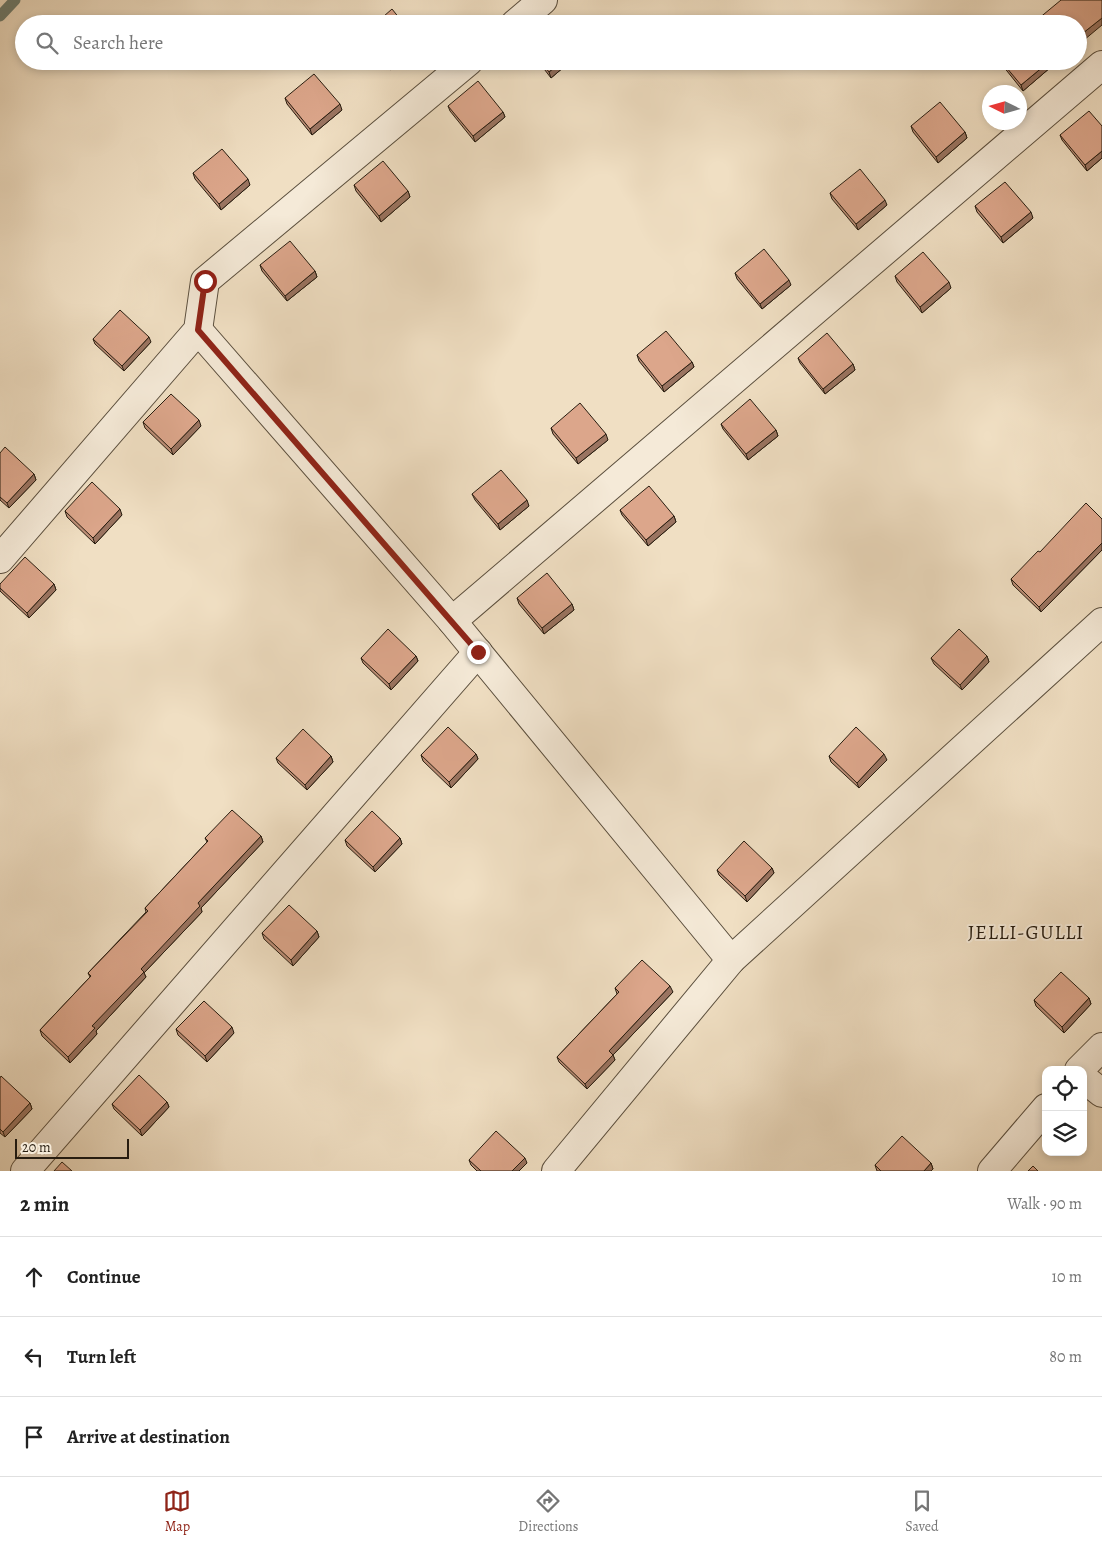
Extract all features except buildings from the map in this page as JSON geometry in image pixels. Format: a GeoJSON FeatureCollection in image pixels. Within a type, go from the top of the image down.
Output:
{"type":"FeatureCollection","features":[{"type":"Feature","properties":{"kind":"street"},"geometry":{"type":"LineString","coordinates":[[525,15],[543,0]]}},
{"type":"Feature","properties":{"kind":"street"},"geometry":{"type":"LineString","coordinates":[[452,622],[1102,65]]}},
{"type":"Feature","properties":{"kind":"street"},"geometry":{"type":"LineString","coordinates":[[0,559],[198,330],[205,281],[458,70]]}},
{"type":"Feature","properties":{"kind":"street"},"geometry":{"type":"LineString","coordinates":[[198,330],[478,652],[731,960]]}},
{"type":"Feature","properties":{"kind":"street"},"geometry":{"type":"LineString","coordinates":[[556,1171],[731,960],[1102,622]]}},
{"type":"Feature","properties":{"kind":"street"},"geometry":{"type":"LineString","coordinates":[[25,1171],[478,652]]}},
{"type":"Feature","properties":{"kind":"street"},"geometry":{"type":"LineString","coordinates":[[1083,1066],[1102,1047]]}},
{"type":"Feature","properties":{"kind":"street"},"geometry":{"type":"LineString","coordinates":[[1087,1081],[1102,1093]]}},
{"type":"Feature","properties":{"kind":"street"},"geometry":{"type":"LineString","coordinates":[[992,1171],[1043,1111]]}},
{"type":"Feature","properties":{"kind":"waterway"},"geometry":{"type":"LineString","coordinates":[[0,16],[15,0]]}},
{"type":"Feature","properties":{"kind":"district","name":"JELLI-GULLI"},"geometry":{"type":"Point","coordinates":[1026,932]}},
{"type":"Feature","properties":{"kind":"route"},"geometry":{"type":"LineString","coordinates":[[205,281],[198,330],[478,652]]}}]}
